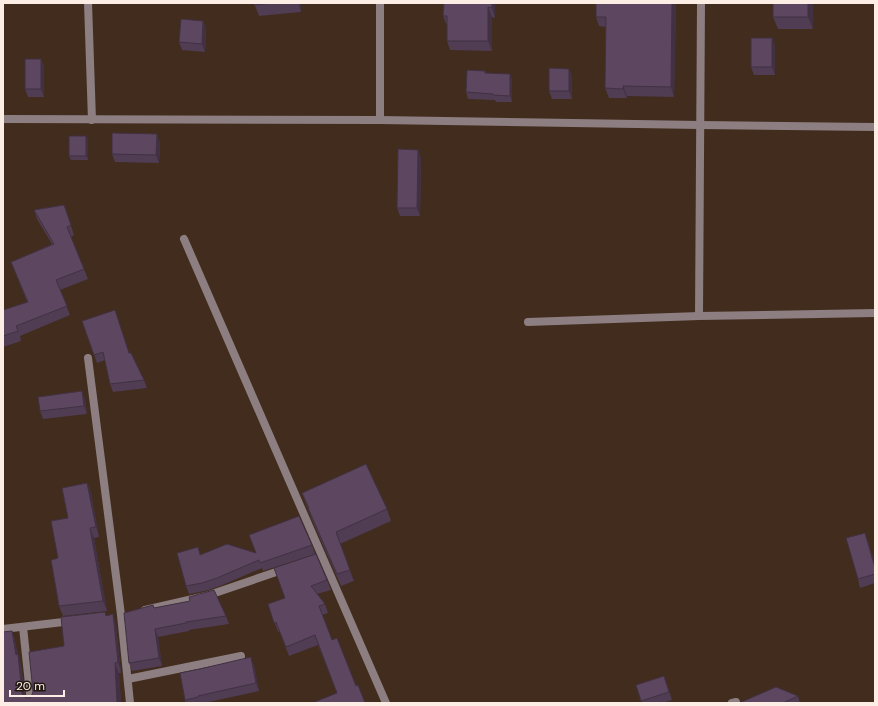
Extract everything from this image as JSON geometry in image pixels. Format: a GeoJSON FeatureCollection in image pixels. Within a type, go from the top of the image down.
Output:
{"type":"FeatureCollection","features":[{"type":"Feature","properties":{"kind":"street"},"geometry":{"type":"LineString","coordinates":[[88,3],[92,120]]}},
{"type":"Feature","properties":{"kind":"street"},"geometry":{"type":"LineString","coordinates":[[380,3],[380,120]]}},
{"type":"Feature","properties":{"kind":"street"},"geometry":{"type":"LineString","coordinates":[[700,316],[701,3]]}},
{"type":"Feature","properties":{"kind":"street"},"geometry":{"type":"LineString","coordinates":[[3,119],[380,120],[875,127]]}},
{"type":"Feature","properties":{"kind":"street"},"geometry":{"type":"LineString","coordinates":[[184,239],[318,558],[386,703]]}},
{"type":"Feature","properties":{"kind":"street"},"geometry":{"type":"LineString","coordinates":[[528,322],[700,316],[875,313]]}},
{"type":"Feature","properties":{"kind":"street"},"geometry":{"type":"LineString","coordinates":[[88,358],[125,614],[130,703]]}},
{"type":"Feature","properties":{"kind":"street"},"geometry":{"type":"LineString","coordinates":[[125,614],[206,596],[293,566]]}},
{"type":"Feature","properties":{"kind":"street"},"geometry":{"type":"LineString","coordinates":[[3,629],[83,619]]}},
{"type":"Feature","properties":{"kind":"street"},"geometry":{"type":"LineString","coordinates":[[23,627],[31,703]]}},
{"type":"Feature","properties":{"kind":"street"},"geometry":{"type":"LineString","coordinates":[[128,679],[241,656]]}},
{"type":"Feature","properties":{"kind":"building"},"geometry":{"type":"Polygon","coordinates":[[[254,3],[274,3],[254,5],[254,3]]]}},
{"type":"Feature","properties":{"kind":"building"},"geometry":{"type":"Polygon","coordinates":[[[444,3],[492,3],[492,8],[488,7],[488,41],[447,41],[447,16],[443,16],[444,3]]]}},
{"type":"Feature","properties":{"kind":"building"},"geometry":{"type":"Polygon","coordinates":[[[596,3],[672,3],[671,87],[623,86],[623,89],[605,88],[606,17],[596,17],[596,3]]]}},
{"type":"Feature","properties":{"kind":"building"},"geometry":{"type":"Polygon","coordinates":[[[773,3],[808,3],[808,17],[773,17],[773,3]]]}},
{"type":"Feature","properties":{"kind":"building"},"geometry":{"type":"Polygon","coordinates":[[[181,19],[203,21],[202,44],[179,42],[181,19]]]}},
{"type":"Feature","properties":{"kind":"building"},"geometry":{"type":"Polygon","coordinates":[[[751,38],[772,38],[772,67],[751,67],[751,38]]]}},
{"type":"Feature","properties":{"kind":"building"},"geometry":{"type":"Polygon","coordinates":[[[25,59],[41,59],[41,89],[25,89],[25,59]]]}},
{"type":"Feature","properties":{"kind":"building"},"geometry":{"type":"Polygon","coordinates":[[[549,68],[569,69],[569,91],[549,91],[549,68]]]}},
{"type":"Feature","properties":{"kind":"building"},"geometry":{"type":"Polygon","coordinates":[[[467,70],[485,71],[485,73],[510,74],[510,96],[466,92],[467,70]]]}},
{"type":"Feature","properties":{"kind":"building"},"geometry":{"type":"Polygon","coordinates":[[[112,133],[157,134],[156,155],[112,154],[112,133]]]}},
{"type":"Feature","properties":{"kind":"building"},"geometry":{"type":"Polygon","coordinates":[[[69,136],[86,136],[86,156],[69,156],[69,136]]]}},
{"type":"Feature","properties":{"kind":"building"},"geometry":{"type":"Polygon","coordinates":[[[398,149],[418,150],[417,208],[397,208],[398,149]]]}},
{"type":"Feature","properties":{"kind":"building"},"geometry":{"type":"Polygon","coordinates":[[[64,205],[71,225],[67,227],[84,269],[56,280],[67,306],[16,326],[18,331],[3,336],[3,310],[28,302],[11,262],[54,244],[34,210],[64,205]]]}},
{"type":"Feature","properties":{"kind":"building"},"geometry":{"type":"Polygon","coordinates":[[[115,310],[129,353],[131,353],[144,380],[110,384],[103,352],[94,355],[82,321],[115,310]]]}},
{"type":"Feature","properties":{"kind":"building"},"geometry":{"type":"Polygon","coordinates":[[[82,391],[84,406],[40,411],[38,397],[82,391]]]}},
{"type":"Feature","properties":{"kind":"building"},"geometry":{"type":"Polygon","coordinates":[[[366,464],[387,509],[336,532],[350,570],[337,574],[302,493],[366,464]]]}},
{"type":"Feature","properties":{"kind":"building"},"geometry":{"type":"Polygon","coordinates":[[[87,483],[96,527],[90,528],[103,601],[59,606],[51,560],[58,558],[51,521],[68,518],[62,488],[87,483]]]}},
{"type":"Feature","properties":{"kind":"building"},"geometry":{"type":"Polygon","coordinates":[[[299,516],[312,545],[260,563],[259,560],[217,578],[186,586],[177,553],[198,547],[200,555],[227,544],[256,553],[249,535],[299,516]]]}},
{"type":"Feature","properties":{"kind":"building"},"geometry":{"type":"Polygon","coordinates":[[[865,533],[875,568],[875,574],[858,579],[846,538],[865,533]]]}},
{"type":"Feature","properties":{"kind":"building"},"geometry":{"type":"Polygon","coordinates":[[[316,554],[327,580],[311,586],[325,604],[319,606],[332,640],[337,638],[356,686],[358,685],[365,703],[312,703],[337,693],[315,635],[286,647],[276,622],[274,623],[268,604],[285,598],[274,568],[316,554]]]}},
{"type":"Feature","properties":{"kind":"building"},"geometry":{"type":"Polygon","coordinates":[[[214,590],[226,616],[186,622],[155,629],[159,658],[129,663],[124,613],[153,605],[154,608],[190,601],[189,597],[214,590]]]}},
{"type":"Feature","properties":{"kind":"building"},"geometry":{"type":"Polygon","coordinates":[[[105,612],[106,616],[113,614],[118,662],[115,663],[117,703],[3,703],[3,632],[12,631],[16,655],[18,654],[22,693],[23,696],[27,698],[31,697],[33,692],[29,652],[64,646],[61,617],[105,612]]]}},
{"type":"Feature","properties":{"kind":"building"},"geometry":{"type":"Polygon","coordinates":[[[251,657],[256,683],[185,700],[180,673],[251,657]]]}},
{"type":"Feature","properties":{"kind":"building"},"geometry":{"type":"Polygon","coordinates":[[[664,676],[669,692],[641,701],[636,685],[664,676]]]}},
{"type":"Feature","properties":{"kind":"building"},"geometry":{"type":"Polygon","coordinates":[[[776,687],[798,696],[783,703],[739,703],[776,687]]]}}]}
